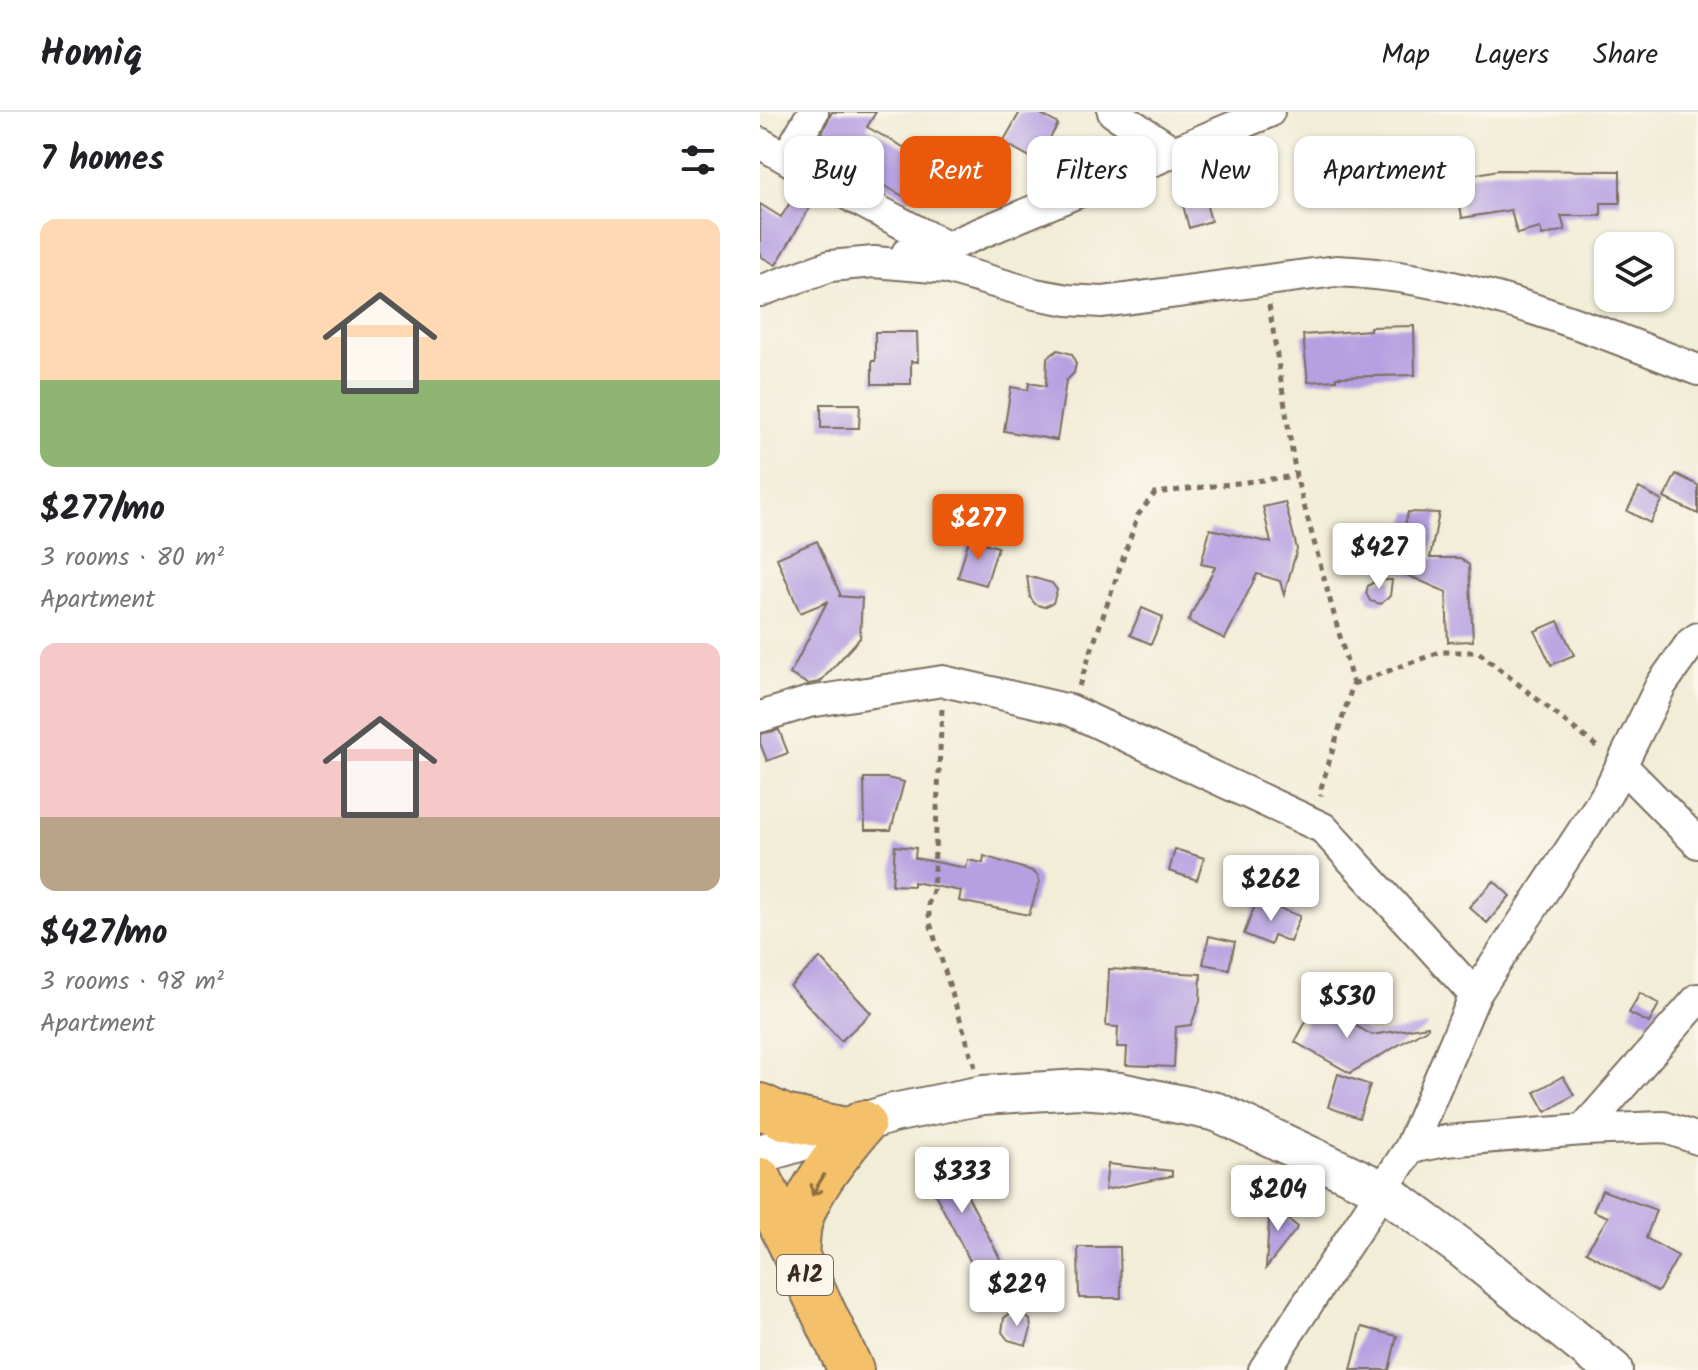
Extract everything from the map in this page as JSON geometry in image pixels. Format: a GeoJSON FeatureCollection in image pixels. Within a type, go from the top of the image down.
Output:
{"type":"FeatureCollection","features":[{"type":"Feature","properties":{"kind":"main road"},"geometry":{"type":"LineString","coordinates":[[760,1106],[784,1117],[854,1126],[799,1223],[778,1252]]}},
{"type":"Feature","properties":{"kind":"main road","name":"A12"},"geometry":{"type":"LineString","coordinates":[[760,1180],[778,1252],[821,1370]]}},
{"type":"Feature","properties":{"kind":"main road","name":"A12"},"geometry":{"type":"LineString","coordinates":[[778,1252],[851,1370]]}},
{"type":"Feature","properties":{"kind":"street"},"geometry":{"type":"LineString","coordinates":[[799,136],[813,112]]}},
{"type":"Feature","properties":{"kind":"street"},"geometry":{"type":"LineString","coordinates":[[1113,112],[1172,151]]}},
{"type":"Feature","properties":{"kind":"street"},"geometry":{"type":"LineString","coordinates":[[1212,136],[1269,112]]}},
{"type":"Feature","properties":{"kind":"street"},"geometry":{"type":"LineString","coordinates":[[760,143],[784,155]]}},
{"type":"Feature","properties":{"kind":"street"},"geometry":{"type":"LineString","coordinates":[[760,291],[830,266],[947,247],[1172,153]]}},
{"type":"Feature","properties":{"kind":"street"},"geometry":{"type":"LineString","coordinates":[[873,208],[947,247]]}},
{"type":"Feature","properties":{"kind":"street"},"geometry":{"type":"LineString","coordinates":[[830,266],[874,262],[946,268],[1035,294],[1102,302],[1350,272],[1462,287],[1580,323],[1698,370]]}},
{"type":"Feature","properties":{"kind":"street"},"geometry":{"type":"LineString","coordinates":[[1264,1370],[1410,1148],[1475,995],[1607,794],[1661,685],[1691,643],[1698,638]]}},
{"type":"Feature","properties":{"kind":"street"},"geometry":{"type":"LineString","coordinates":[[760,717],[835,697],[943,681],[1070,710],[1323,828],[1475,995]]}},
{"type":"Feature","properties":{"kind":"street"},"geometry":{"type":"LineString","coordinates":[[1622,766],[1698,843]]}},
{"type":"Feature","properties":{"kind":"street"},"geometry":{"type":"LineString","coordinates":[[1583,1130],[1698,999]]}},
{"type":"Feature","properties":{"kind":"street"},"geometry":{"type":"LineString","coordinates":[[760,1154],[893,1113],[983,1095],[1079,1089],[1120,1092],[1217,1112],[1383,1190],[1464,1250],[1613,1370]]}},
{"type":"Feature","properties":{"kind":"street"},"geometry":{"type":"LineString","coordinates":[[1410,1148],[1445,1141],[1664,1127],[1698,1139]]}},
{"type":"Feature","properties":{"kind":"path"},"geometry":{"type":"LineString","coordinates":[[1265,280],[1296,476],[1353,684],[1321,788],[1323,828]]}},
{"type":"Feature","properties":{"kind":"path"},"geometry":{"type":"LineString","coordinates":[[1070,710],[1127,543],[1138,515],[1155,493],[1296,476]]}},
{"type":"Feature","properties":{"kind":"path"},"geometry":{"type":"LineString","coordinates":[[1353,684],[1440,652],[1478,652],[1622,766]]}},
{"type":"Feature","properties":{"kind":"path"},"geometry":{"type":"LineString","coordinates":[[943,681],[933,891],[928,905],[930,923],[983,1095]]}},
{"type":"Feature","properties":{"kind":"building"},"geometry":{"type":"Polygon","coordinates":[[[832,112],[876,112],[867,127],[883,136],[820,136],[832,112]]]}},
{"type":"Feature","properties":{"kind":"building"},"geometry":{"type":"Polygon","coordinates":[[[1020,112],[1037,112],[1058,124],[1051,136],[1027,136],[1027,155],[1011,146],[1011,136],[1006,136],[1020,112]]]}},
{"type":"Feature","properties":{"kind":"building"},"geometry":{"type":"Polygon","coordinates":[[[884,136],[900,145],[900,194],[884,185],[884,136]]]}},
{"type":"Feature","properties":{"kind":"building"},"geometry":{"type":"Polygon","coordinates":[[[1498,170],[1620,171],[1620,203],[1601,203],[1601,216],[1561,216],[1565,230],[1542,236],[1540,228],[1517,234],[1511,210],[1462,218],[1460,208],[1475,208],[1475,174],[1498,170]]]}},
{"type":"Feature","properties":{"kind":"building"},"geometry":{"type":"Polygon","coordinates":[[[760,204],[781,217],[787,208],[810,208],[776,265],[760,256],[760,204]]]}},
{"type":"Feature","properties":{"kind":"building"},"geometry":{"type":"Polygon","coordinates":[[[1184,208],[1207,208],[1211,221],[1189,228],[1184,208]]]}},
{"type":"Feature","properties":{"kind":"building"},"geometry":{"type":"Polygon","coordinates":[[[1414,326],[1415,375],[1336,377],[1336,380],[1308,382],[1303,335],[1370,330],[1370,327],[1414,326]]]}},
{"type":"Feature","properties":{"kind":"building"},"geometry":{"type":"Polygon","coordinates":[[[875,332],[917,332],[918,362],[911,361],[911,384],[872,384],[875,332]]]}},
{"type":"Feature","properties":{"kind":"building"},"geometry":{"type":"Polygon","coordinates":[[[1058,350],[1072,354],[1076,364],[1074,373],[1066,381],[1057,440],[1004,431],[1011,387],[1028,390],[1029,383],[1046,386],[1047,358],[1058,350]]]}},
{"type":"Feature","properties":{"kind":"building"},"geometry":{"type":"Polygon","coordinates":[[[821,404],[860,404],[859,428],[821,428],[821,404]]]}},
{"type":"Feature","properties":{"kind":"building"},"geometry":{"type":"Polygon","coordinates":[[[1676,474],[1698,485],[1698,514],[1664,498],[1676,474]]]}},
{"type":"Feature","properties":{"kind":"building"},"geometry":{"type":"Polygon","coordinates":[[[1639,488],[1662,501],[1650,523],[1627,511],[1639,488]]]}},
{"type":"Feature","properties":{"kind":"building"},"geometry":{"type":"Polygon","coordinates":[[[1285,502],[1297,549],[1284,595],[1280,581],[1257,574],[1225,639],[1188,621],[1215,567],[1201,564],[1210,529],[1271,543],[1263,507],[1285,502]]]}},
{"type":"Feature","properties":{"kind":"building"},"geometry":{"type":"Polygon","coordinates":[[[1408,512],[1439,513],[1430,558],[1460,558],[1469,565],[1473,641],[1448,642],[1446,592],[1395,570],[1408,512]]]}},
{"type":"Feature","properties":{"kind":"building"},"geometry":{"type":"Polygon","coordinates":[[[969,539],[998,547],[986,585],[958,577],[969,539]]]}},
{"type":"Feature","properties":{"kind":"building"},"geometry":{"type":"Polygon","coordinates":[[[817,541],[841,596],[838,596],[862,598],[860,638],[820,682],[808,684],[790,674],[827,602],[800,613],[777,558],[817,541]]]}},
{"type":"Feature","properties":{"kind":"building"},"geometry":{"type":"Polygon","coordinates":[[[1027,576],[1052,583],[1057,590],[1053,603],[1044,607],[1035,604],[1030,597],[1027,576]]]}},
{"type":"Feature","properties":{"kind":"building"},"geometry":{"type":"Polygon","coordinates":[[[1377,580],[1392,580],[1390,596],[1381,604],[1370,601],[1366,593],[1368,586],[1377,580]]]}},
{"type":"Feature","properties":{"kind":"building"},"geometry":{"type":"Polygon","coordinates":[[[1142,608],[1163,617],[1151,644],[1130,635],[1142,608]]]}},
{"type":"Feature","properties":{"kind":"building"},"geometry":{"type":"Polygon","coordinates":[[[1558,621],[1574,655],[1551,665],[1535,631],[1558,621]]]}},
{"type":"Feature","properties":{"kind":"building"},"geometry":{"type":"Polygon","coordinates":[[[779,730],[788,753],[767,761],[760,734],[779,730]]]}},
{"type":"Feature","properties":{"kind":"building"},"geometry":{"type":"Polygon","coordinates":[[[864,778],[904,782],[891,830],[865,830],[864,778]]]}},
{"type":"Feature","properties":{"kind":"building"},"geometry":{"type":"Polygon","coordinates":[[[895,846],[916,848],[915,858],[966,868],[968,860],[983,863],[984,856],[1032,871],[1038,876],[1039,883],[1029,915],[959,901],[961,891],[913,882],[913,886],[892,885],[895,846]]]}},
{"type":"Feature","properties":{"kind":"building"},"geometry":{"type":"Polygon","coordinates":[[[1175,849],[1204,858],[1197,880],[1169,871],[1175,849]]]}},
{"type":"Feature","properties":{"kind":"building"},"geometry":{"type":"Polygon","coordinates":[[[1494,881],[1510,896],[1487,923],[1469,907],[1494,881]]]}},
{"type":"Feature","properties":{"kind":"building"},"geometry":{"type":"Polygon","coordinates":[[[1257,900],[1300,916],[1290,942],[1274,935],[1271,945],[1244,934],[1257,900]]]}},
{"type":"Feature","properties":{"kind":"building"},"geometry":{"type":"Polygon","coordinates":[[[1209,936],[1235,942],[1229,969],[1203,964],[1209,936]]]}},
{"type":"Feature","properties":{"kind":"building"},"geometry":{"type":"Polygon","coordinates":[[[820,958],[871,1013],[841,1041],[790,986],[820,958]]]}},
{"type":"Feature","properties":{"kind":"building"},"geometry":{"type":"Polygon","coordinates":[[[1109,969],[1201,974],[1200,1001],[1191,1025],[1176,1027],[1174,1067],[1126,1065],[1127,1047],[1117,1047],[1118,1027],[1106,1026],[1109,969]]]}},
{"type":"Feature","properties":{"kind":"building"},"geometry":{"type":"Polygon","coordinates":[[[1640,993],[1659,1004],[1649,1023],[1629,1013],[1640,993]]]}},
{"type":"Feature","properties":{"kind":"building"},"geometry":{"type":"Polygon","coordinates":[[[1316,1003],[1372,1035],[1428,1028],[1350,1073],[1295,1042],[1316,1003]]]}},
{"type":"Feature","properties":{"kind":"building"},"geometry":{"type":"Polygon","coordinates":[[[1338,1074],[1370,1085],[1359,1118],[1328,1107],[1338,1074]]]}},
{"type":"Feature","properties":{"kind":"building"},"geometry":{"type":"Polygon","coordinates":[[[1563,1076],[1574,1095],[1546,1112],[1535,1092],[1563,1076]]]}},
{"type":"Feature","properties":{"kind":"building"},"geometry":{"type":"Polygon","coordinates":[[[944,1150],[1005,1268],[980,1280],[919,1163],[944,1150]]]}},
{"type":"Feature","properties":{"kind":"building"},"geometry":{"type":"Polygon","coordinates":[[[1108,1164],[1172,1171],[1172,1176],[1105,1190],[1108,1164]]]}},
{"type":"Feature","properties":{"kind":"building"},"geometry":{"type":"Polygon","coordinates":[[[1602,1190],[1656,1210],[1646,1238],[1678,1256],[1658,1292],[1586,1252],[1608,1217],[1593,1211],[1602,1190]]]}},
{"type":"Feature","properties":{"kind":"building"},"geometry":{"type":"Polygon","coordinates":[[[1270,1205],[1298,1227],[1266,1268],[1270,1205]]]}},
{"type":"Feature","properties":{"kind":"building"},"geometry":{"type":"Polygon","coordinates":[[[1078,1247],[1120,1247],[1121,1298],[1079,1298],[1078,1247]]]}},
{"type":"Feature","properties":{"kind":"building"},"geometry":{"type":"Polygon","coordinates":[[[1012,1312],[1022,1313],[1030,1320],[1031,1329],[1026,1345],[1008,1340],[1002,1332],[1004,1318],[1012,1312]]]}},
{"type":"Feature","properties":{"kind":"building"},"geometry":{"type":"Polygon","coordinates":[[[1362,1327],[1397,1336],[1389,1370],[1351,1370],[1362,1327]]]}}]}
